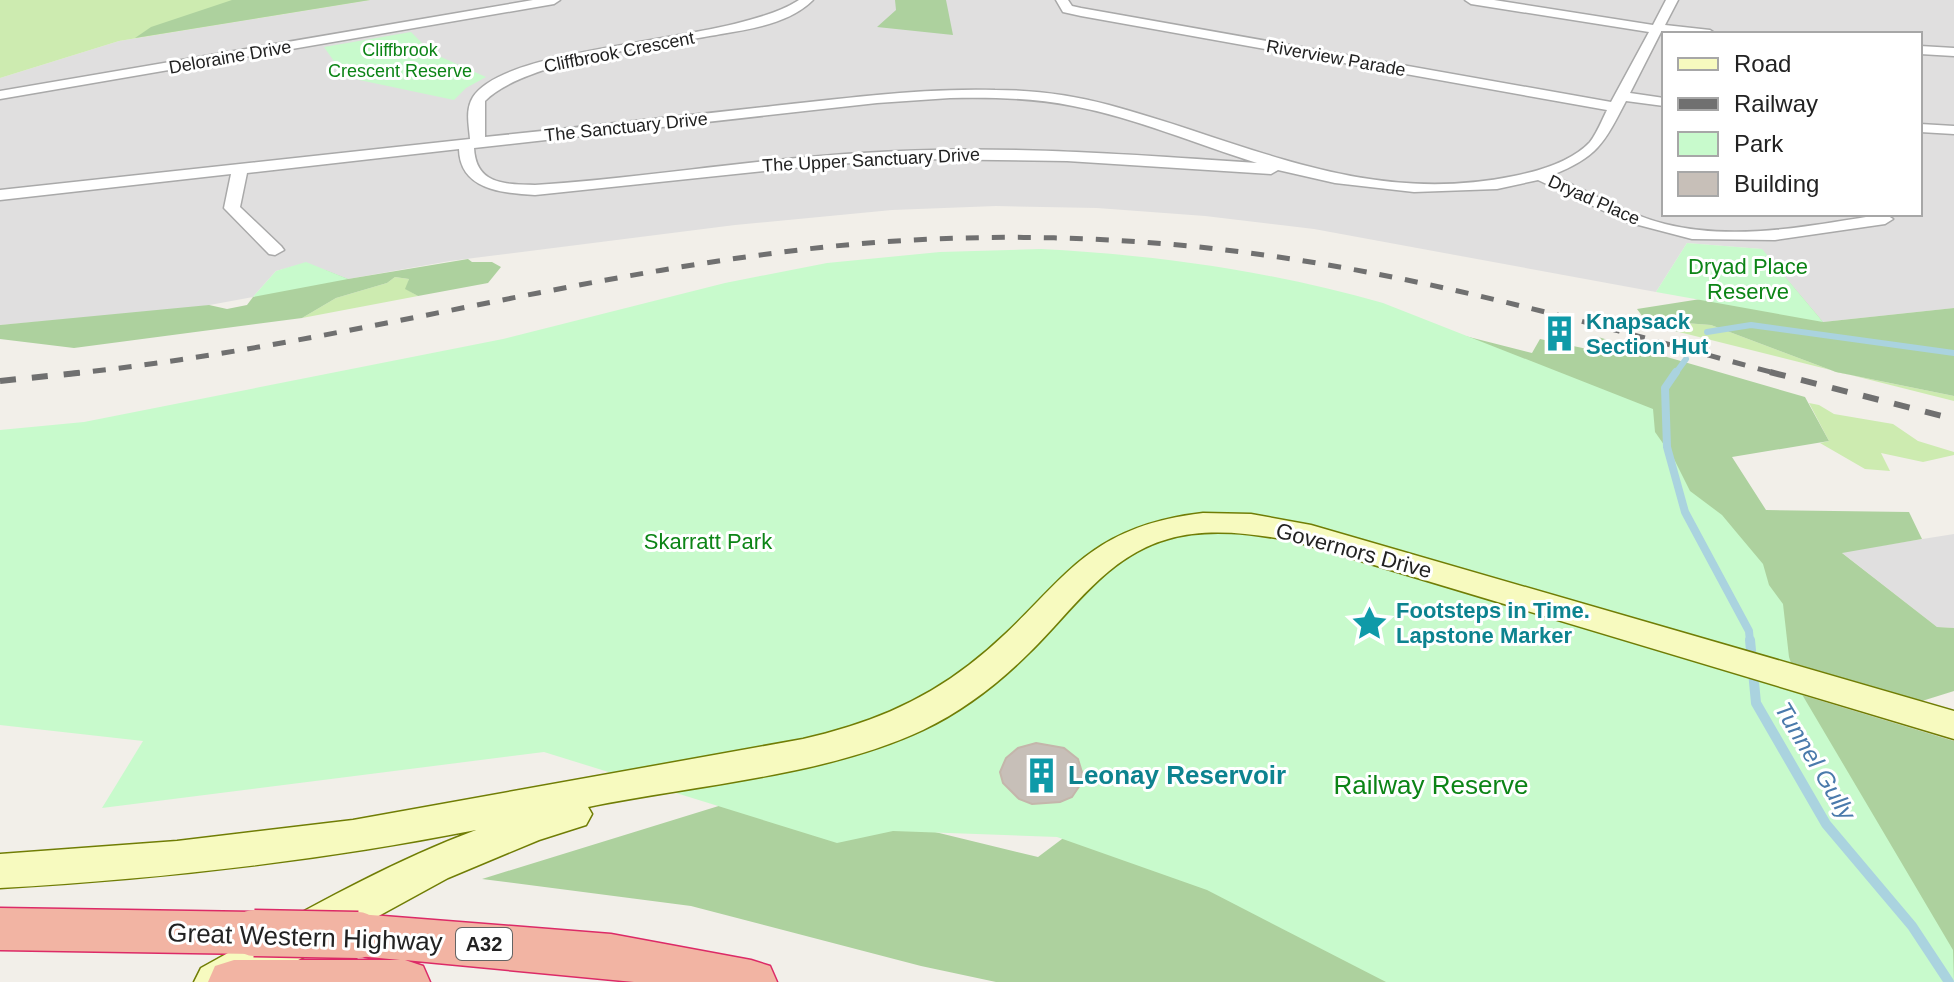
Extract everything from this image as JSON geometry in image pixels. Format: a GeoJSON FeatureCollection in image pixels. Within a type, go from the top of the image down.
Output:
{"type":"FeatureCollection","features":[{"type":"Feature","properties":{"kind":"highway","name":"Great Western Highway"},"geometry":{"type":"LineString","coordinates":[[0,929],[358,935],[611,956],[751,982]]}},
{"type":"Feature","properties":{"kind":"highway","name":"Great Western Highway"},"geometry":{"type":"LineString","coordinates":[[253,981],[404,982]]}},
{"type":"Feature","properties":{"kind":"main road","name":"Governors Drive"},"geometry":{"type":"LineString","coordinates":[[806,753],[893,727],[945,701],[997,663],[1100,559],[1132,540],[1184,525],[1237,523],[1299,532],[1940,721]]}},
{"type":"Feature","properties":{"kind":"main road"},"geometry":{"type":"LineString","coordinates":[[0,871],[177,857],[353,836],[699,770],[806,753]]}},
{"type":"Feature","properties":{"kind":"main road"},"geometry":{"type":"LineString","coordinates":[[217,982],[378,893],[502,836],[576,812],[702,785],[806,753]]}},
{"type":"Feature","properties":{"kind":"street","name":"Deloraine Drive"},"geometry":{"type":"LineString","coordinates":[[0,95],[510,4],[554,0]]}},
{"type":"Feature","properties":{"kind":"street","name":"Cliffbrook Crescent"},"geometry":{"type":"LineString","coordinates":[[472,144],[477,102],[485,91],[504,79],[546,65],[760,23],[781,16],[807,0]]}},
{"type":"Feature","properties":{"kind":"street","name":"Riverview Parade"},"geometry":{"type":"LineString","coordinates":[[1062,0],[1067,9],[1081,12],[1618,102],[1662,102]]}},
{"type":"Feature","properties":{"kind":"street"},"geometry":{"type":"LineString","coordinates":[[1471,0],[1692,32]]}},
{"type":"Feature","properties":{"kind":"street","name":"The Sanctuary Drive"},"geometry":{"type":"LineString","coordinates":[[0,195],[877,99],[979,93],[1042,97],[1086,104],[1304,172],[1423,186],[1497,183],[1541,176],[1583,158],[1596,144],[1672,0]]}},
{"type":"Feature","properties":{"kind":"street"},"geometry":{"type":"LineString","coordinates":[[1922,50],[1954,52]]}},
{"type":"Feature","properties":{"kind":"street"},"geometry":{"type":"LineString","coordinates":[[1922,128],[1954,130]]}},
{"type":"Feature","properties":{"kind":"street","name":"The Upper Sanctuary Drive"},"geometry":{"type":"LineString","coordinates":[[472,144],[468,167],[476,176],[501,186],[535,190],[903,155],[1028,154],[1304,172]]}},
{"type":"Feature","properties":{"kind":"street"},"geometry":{"type":"LineString","coordinates":[[1229,166],[1242,160],[1246,152]]}},
{"type":"Feature","properties":{"kind":"street"},"geometry":{"type":"LineString","coordinates":[[240,170],[231,205],[275,250]]}},
{"type":"Feature","properties":{"kind":"street","name":"Dryad Place"},"geometry":{"type":"LineString","coordinates":[[1541,176],[1632,217],[1689,233],[1757,237],[1885,219]]}},
{"type":"Feature","properties":{"kind":"shaded area"},"geometry":{"type":"Polygon","coordinates":[[[370,0],[1954,0],[1954,308],[1823,322],[1761,249],[1687,243],[1656,292],[1314,229],[1205,216],[1097,208],[996,206],[892,210],[735,225],[450,261],[348,279],[306,263],[276,271],[253,297],[188,309],[0,325],[0,78],[119,41],[370,0]]]}},
{"type":"Feature","properties":{"kind":"shaded area"},"geometry":{"type":"Polygon","coordinates":[[[1954,534],[1954,628],[1937,627],[1841,552],[1954,534]]]}},
{"type":"Feature","properties":{"kind":"green space"},"geometry":{"type":"Polygon","coordinates":[[[0,0],[370,0],[119,41],[0,78],[0,0]]]}},
{"type":"Feature","properties":{"kind":"green space"},"geometry":{"type":"Polygon","coordinates":[[[232,0],[370,0],[135,38],[151,27],[232,0]]]}},
{"type":"Feature","properties":{"kind":"green space"},"geometry":{"type":"Polygon","coordinates":[[[895,0],[946,0],[953,35],[877,27],[896,10],[895,0]]]}},
{"type":"Feature","properties":{"kind":"green space","name":"Cliffbrook Crescent Reserve"},"geometry":{"type":"Polygon","coordinates":[[[411,32],[432,53],[486,77],[466,88],[454,100],[345,77],[324,47],[411,32]]]}},
{"type":"Feature","properties":{"kind":"green space","name":"Dryad Place Reserve"},"geometry":{"type":"Polygon","coordinates":[[[1687,243],[1762,249],[1823,322],[1656,292],[1687,243]]]}},
{"type":"Feature","properties":{"kind":"green space","name":"Skarratt Park"},"geometry":{"type":"Polygon","coordinates":[[[1041,249],[1128,255],[1214,266],[1341,292],[1383,303],[1653,409],[1655,432],[1674,459],[1690,491],[1722,515],[1763,564],[1769,585],[1783,604],[1789,657],[1800,691],[1953,950],[1954,982],[1386,982],[1207,890],[1057,837],[893,831],[837,843],[544,752],[102,808],[143,741],[0,725],[0,430],[84,422],[503,339],[725,283],[827,263],[940,252],[1041,249]]]}},
{"type":"Feature","properties":{"kind":"green space"},"geometry":{"type":"Polygon","coordinates":[[[468,259],[472,262],[492,262],[501,267],[488,283],[418,296],[405,289],[409,279],[395,277],[387,283],[336,298],[302,318],[74,348],[0,339],[0,325],[209,305],[227,309],[247,305],[253,297],[298,275],[325,270],[348,279],[468,259]]]}},
{"type":"Feature","properties":{"kind":"green space"},"geometry":{"type":"Polygon","coordinates":[[[306,262],[348,279],[253,297],[276,271],[306,262]]]}},
{"type":"Feature","properties":{"kind":"green space"},"geometry":{"type":"Polygon","coordinates":[[[1779,270],[1823,322],[1954,308],[1954,396],[1836,372],[1711,325],[1685,323],[1679,332],[1648,324],[1637,309],[1726,295],[1779,270]]]}},
{"type":"Feature","properties":{"kind":"green space"},"geometry":{"type":"Polygon","coordinates":[[[395,277],[409,279],[406,289],[418,296],[302,318],[336,298],[387,283],[395,277]]]}},
{"type":"Feature","properties":{"kind":"green space"},"geometry":{"type":"Polygon","coordinates":[[[1410,322],[1532,353],[1540,339],[1592,350],[1598,337],[1805,397],[1829,441],[1732,457],[1766,510],[1909,512],[1922,539],[1842,553],[1937,627],[1954,628],[1954,691],[1922,701],[1600,607],[1410,322]]]}},
{"type":"Feature","properties":{"kind":"green space"},"geometry":{"type":"Polygon","coordinates":[[[1685,323],[1711,325],[1831,370],[1679,332],[1685,323]]]}},
{"type":"Feature","properties":{"kind":"green space"},"geometry":{"type":"Polygon","coordinates":[[[1849,375],[1954,396],[1954,401],[1849,375]]]}},
{"type":"Feature","properties":{"kind":"green space"},"geometry":{"type":"Polygon","coordinates":[[[1809,403],[1834,414],[1893,424],[1918,441],[1954,452],[1954,455],[1923,462],[1881,453],[1890,471],[1865,469],[1820,443],[1829,441],[1809,403]]]}},
{"type":"Feature","properties":{"kind":"green space","name":"Railway Reserve"},"geometry":{"type":"Polygon","coordinates":[[[1593,632],[1954,741],[1954,982],[996,982],[921,966],[691,906],[482,879],[767,791],[1038,857],[1106,806],[1593,632]]]}},
{"type":"Feature","properties":{"kind":"building","name":"Leonay Reservoir"},"geometry":{"type":"Polygon","coordinates":[[[1036,743],[1064,748],[1078,759],[1084,779],[1072,797],[1060,802],[1032,804],[1019,799],[1003,783],[1000,772],[1006,758],[1018,748],[1036,743]]]}},
{"type":"Feature","properties":{"kind":"waterway","name":"Tunnel Gully"},"geometry":{"type":"LineString","coordinates":[[1707,332],[1751,325],[1954,353]]}},
{"type":"Feature","properties":{"kind":"waterway","name":"Tunnel Gully"},"geometry":{"type":"LineString","coordinates":[[1675,374],[1686,359]]}},
{"type":"Feature","properties":{"kind":"waterway","name":"Tunnel Gully"},"geometry":{"type":"LineString","coordinates":[[1676,372],[1665,388],[1667,447],[1685,512],[1749,631],[1750,642]]}},
{"type":"Feature","properties":{"kind":"waterway","name":"Tunnel Gully"},"geometry":{"type":"LineString","coordinates":[[1750,640],[1756,703],[1826,824],[1912,926],[1949,982]]}},
{"type":"Feature","properties":{"kind":"railway"},"geometry":{"type":"LineString","coordinates":[[67,374],[253,348],[714,262],[872,243],[1003,237],[1134,241],[1328,265],[1498,300],[1778,374]]}},
{"type":"Feature","properties":{"kind":"railway"},"geometry":{"type":"LineString","coordinates":[[0,381],[87,372]]}},
{"type":"Feature","properties":{"kind":"railway"},"geometry":{"type":"LineString","coordinates":[[1770,372],[1954,419]]}},
{"type":"Feature","properties":{"kind":"place","name":"Knapsack Section Hut"},"geometry":{"type":"Point","coordinates":[1560,334]}},
{"type":"Feature","properties":{"kind":"place","name":"Footsteps in Time. Lapstone Marker"},"geometry":{"type":"Point","coordinates":[1370,623]}},
{"type":"Feature","properties":{"kind":"place","name":"Leonay Reservoir"},"geometry":{"type":"Point","coordinates":[1042,775]}}]}
